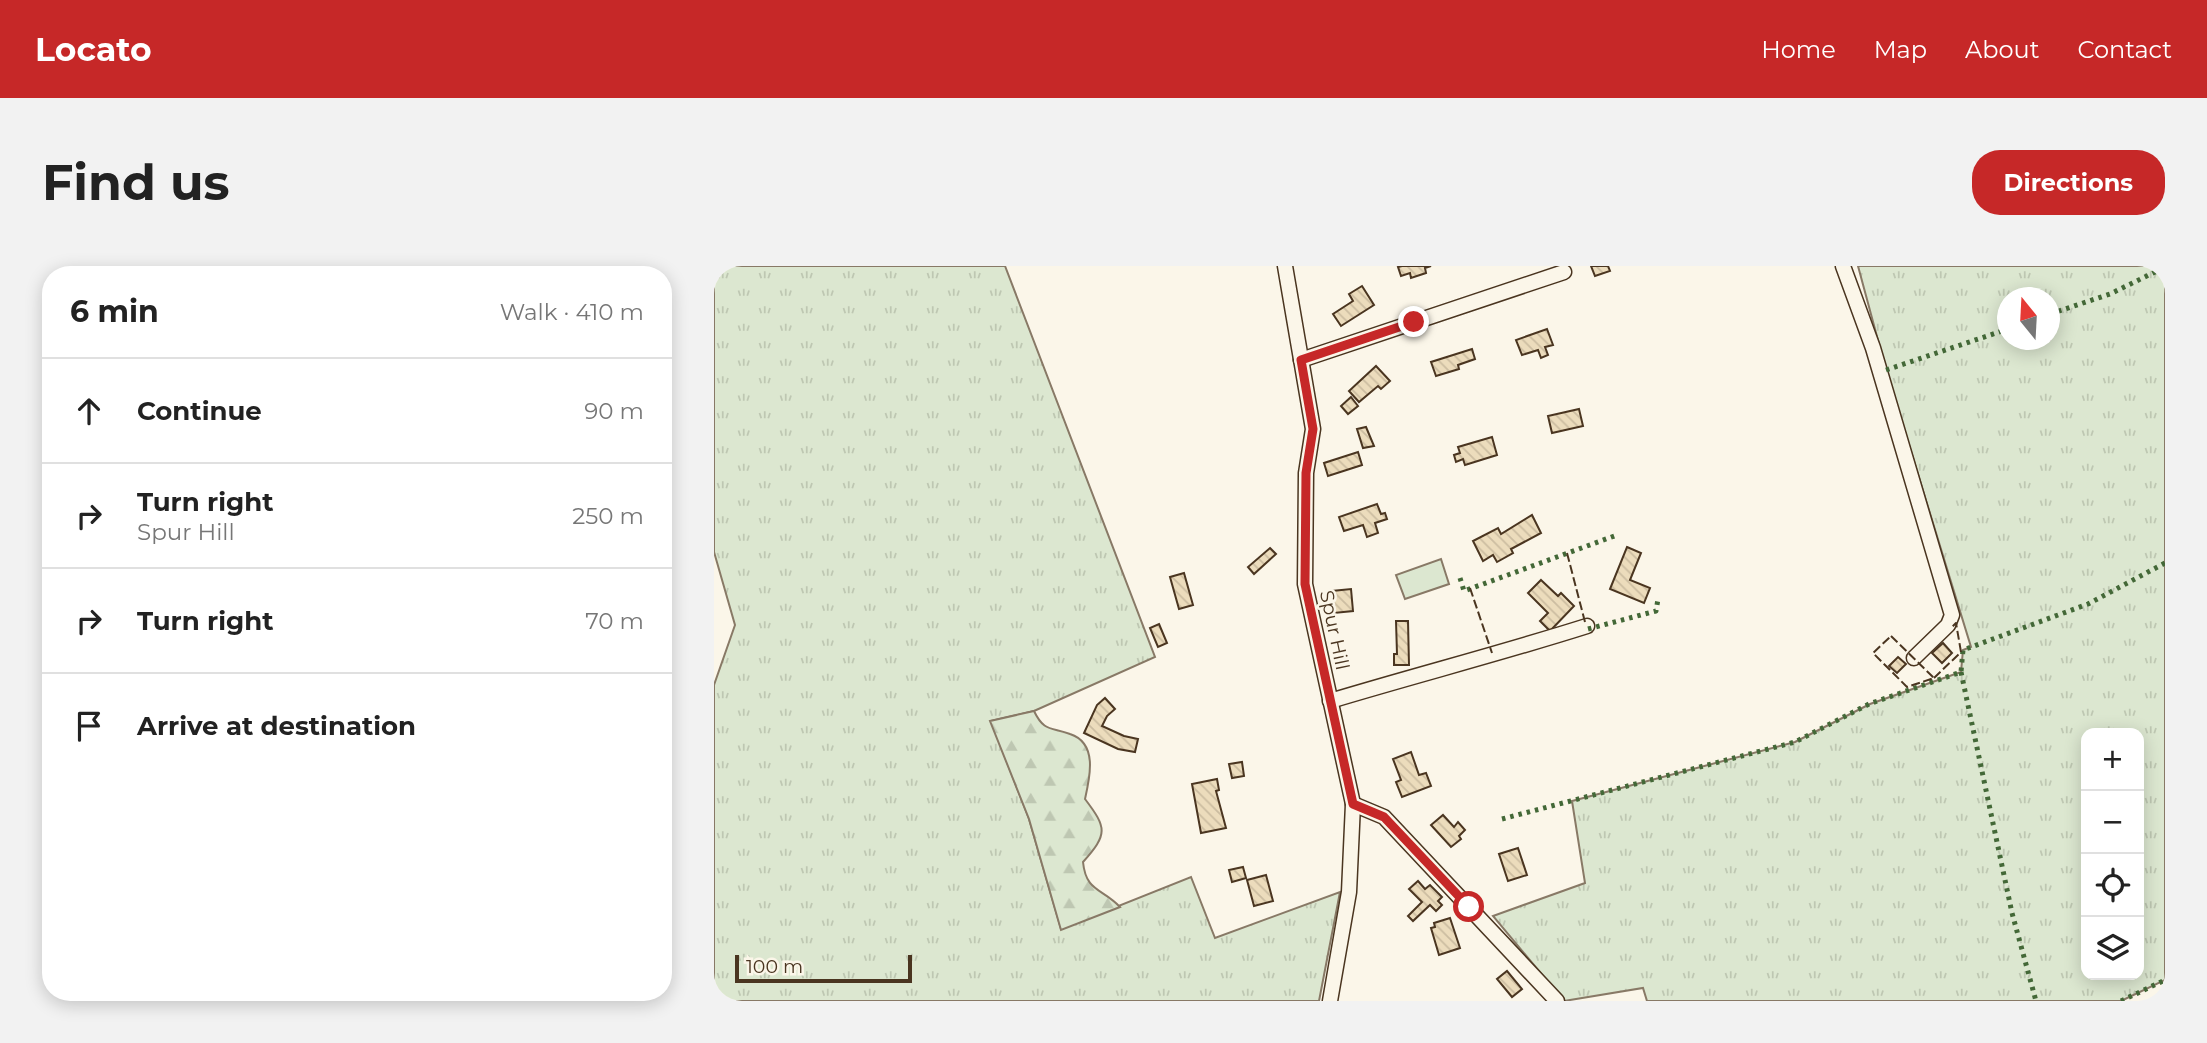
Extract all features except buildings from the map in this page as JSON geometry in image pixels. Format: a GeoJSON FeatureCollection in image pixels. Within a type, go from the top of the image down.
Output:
{"type":"FeatureCollection","features":[{"type":"Feature","properties":{"kind":"street","name":"Spur Hill"},"geometry":{"type":"LineString","coordinates":[[1285,266],[1313,429],[1306,473],[1304,575],[1353,804],[1349,892],[1330,1001]]}},
{"type":"Feature","properties":{"kind":"street"},"geometry":{"type":"LineString","coordinates":[[1843,266],[1873,348],[1952,615],[1948,625],[1914,658]]}},
{"type":"Feature","properties":{"kind":"street"},"geometry":{"type":"LineString","coordinates":[[1301,360],[1563,272]]}},
{"type":"Feature","properties":{"kind":"street"},"geometry":{"type":"LineString","coordinates":[[1331,701],[1493,656],[1587,626]]}},
{"type":"Feature","properties":{"kind":"street"},"geometry":{"type":"LineString","coordinates":[[1353,804],[1384,817],[1557,1001]]}},
{"type":"Feature","properties":{"kind":"green space"},"geometry":{"type":"Polygon","coordinates":[[[714,266],[1005,266],[1155,657],[1034,711],[991,721],[1029,819],[1061,929],[1191,877],[1215,938],[1340,892],[1319,1001],[714,1001],[714,685],[735,625],[714,552],[714,266]]]}},
{"type":"Feature","properties":{"kind":"green space"},"geometry":{"type":"Polygon","coordinates":[[[1858,266],[2165,266],[2165,980],[2121,1001],[1647,1001],[1643,988],[1564,1001],[1493,916],[1585,883],[1572,801],[1795,742],[1870,704],[1961,672],[1963,650],[1971,647],[1886,370],[1858,266]]]}},
{"type":"Feature","properties":{"kind":"green space"},"geometry":{"type":"Polygon","coordinates":[[[1441,559],[1449,584],[1405,599],[1396,575],[1441,559]]]}},
{"type":"Feature","properties":{"kind":"green space"},"geometry":{"type":"Polygon","coordinates":[[[1034,711],[1045,726],[1079,738],[1085,745],[1090,771],[1085,799],[1101,824],[1102,831],[1097,844],[1083,862],[1085,872],[1096,889],[1120,907],[1061,930],[1029,819],[990,721],[1034,711]]]}},
{"type":"Feature","properties":{"kind":"hedge"},"geometry":{"type":"LineString","coordinates":[[2060,311],[2110,294],[2165,267]]}},
{"type":"Feature","properties":{"kind":"hedge"},"geometry":{"type":"LineString","coordinates":[[1886,370],[1997,333]]}},
{"type":"Feature","properties":{"kind":"hedge"},"geometry":{"type":"LineString","coordinates":[[1460,578],[1464,591],[1617,535]]}},
{"type":"Feature","properties":{"kind":"hedge"},"geometry":{"type":"LineString","coordinates":[[1502,819],[1795,742],[1869,704],[1961,672],[1963,650],[2088,604],[2165,563]]}},
{"type":"Feature","properties":{"kind":"hedge"},"geometry":{"type":"LineString","coordinates":[[1588,629],[1656,611],[1658,599]]}},
{"type":"Feature","properties":{"kind":"hedge"},"geometry":{"type":"LineString","coordinates":[[1961,672],[2012,913],[2036,1001]]}},
{"type":"Feature","properties":{"kind":"hedge"},"geometry":{"type":"LineString","coordinates":[[2121,1001],[2165,980]]}},
{"type":"Feature","properties":{"kind":"fence"},"geometry":{"type":"LineString","coordinates":[[1567,553],[1585,622]]}},
{"type":"Feature","properties":{"kind":"fence"},"geometry":{"type":"LineString","coordinates":[[1470,588],[1492,653]]}},
{"type":"Feature","properties":{"kind":"fence"},"geometry":{"type":"LineString","coordinates":[[1934,678],[1961,652],[1956,623],[1952,627]]}},
{"type":"Feature","properties":{"kind":"fence"},"geometry":{"type":"LineString","coordinates":[[1891,636],[1934,678],[1907,687],[1873,653],[1891,636]]}},
{"type":"Feature","properties":{"kind":"route"},"geometry":{"type":"LineString","coordinates":[[1414,322],[1301,360],[1313,429],[1306,473],[1304,575],[1353,804],[1384,817],[1469,907]]}}]}
